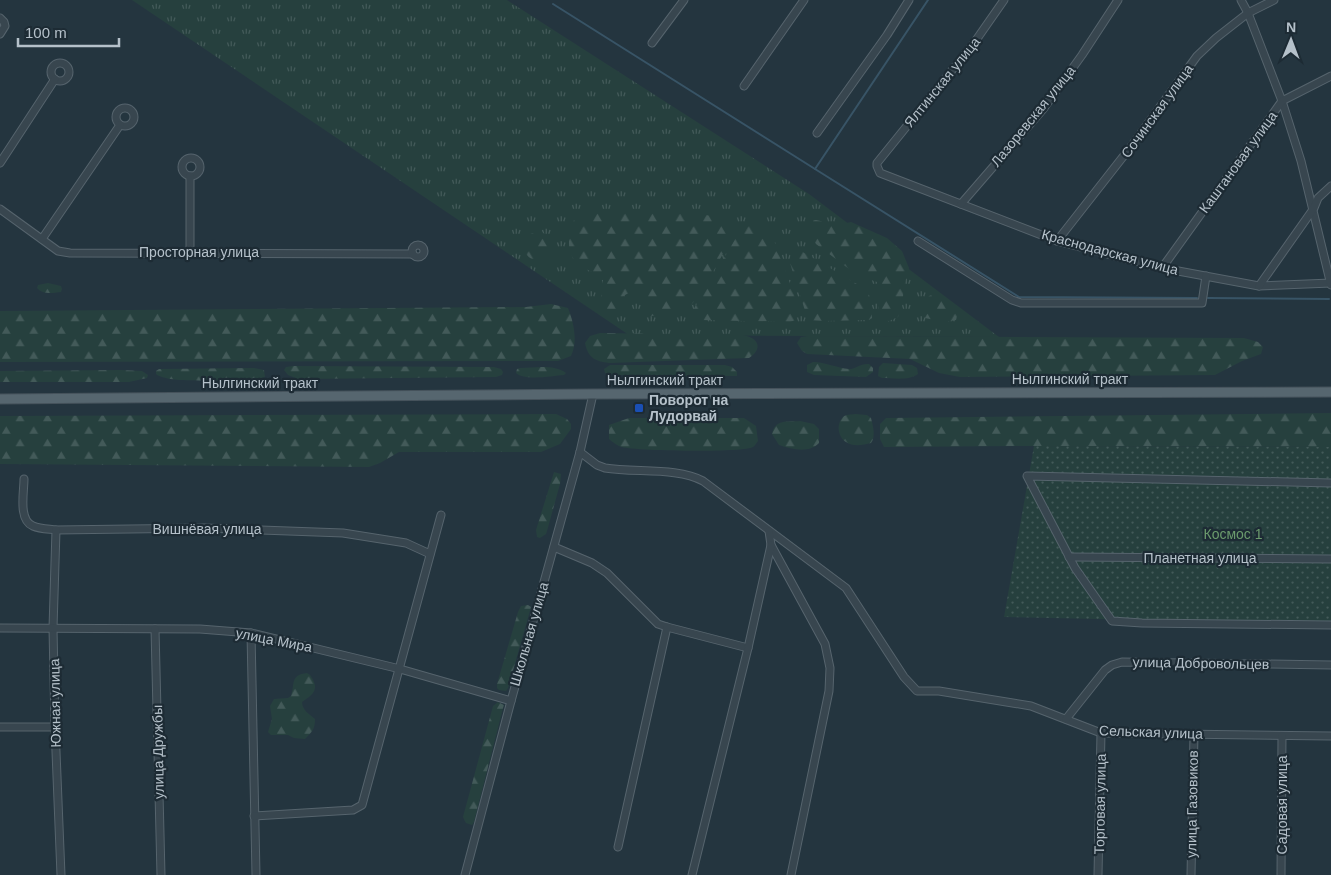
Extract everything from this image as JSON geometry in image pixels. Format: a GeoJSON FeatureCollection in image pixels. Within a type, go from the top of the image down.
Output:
{"type":"FeatureCollection","features":[{"type":"Feature","properties":{"kind":"main road","name":"Нылгинский тракт"},"geometry":{"type":"LineString","coordinates":[[0,399],[593,394],[1331,392]]}},
{"type":"Feature","properties":{"kind":"street"},"geometry":{"type":"LineString","coordinates":[[652,42],[684,0]]}},
{"type":"Feature","properties":{"kind":"street"},"geometry":{"type":"LineString","coordinates":[[744,86],[804,0]]}},
{"type":"Feature","properties":{"kind":"street"},"geometry":{"type":"LineString","coordinates":[[816,133],[887,35],[909,0]]}},
{"type":"Feature","properties":{"kind":"street","name":"Ялтинская улица"},"geometry":{"type":"LineString","coordinates":[[877,162],[974,43],[1004,0]]}},
{"type":"Feature","properties":{"kind":"street","name":"Лазоревская улица"},"geometry":{"type":"LineString","coordinates":[[961,204],[1044,108],[1118,0]]}},
{"type":"Feature","properties":{"kind":"street"},"geometry":{"type":"LineString","coordinates":[[1241,0],[1248,13],[1282,102],[1301,161],[1331,284]]}},
{"type":"Feature","properties":{"kind":"street","name":"Сочинская улица"},"geometry":{"type":"LineString","coordinates":[[1057,241],[1133,144],[1197,56],[1216,38],[1248,13],[1274,0]]}},
{"type":"Feature","properties":{"kind":"street"},"geometry":{"type":"LineString","coordinates":[[0,18],[5,26],[0,34]]}},
{"type":"Feature","properties":{"kind":"street","name":"Каштановая улица"},"geometry":{"type":"LineString","coordinates":[[1162,268],[1282,102],[1331,76]]}},
{"type":"Feature","properties":{"kind":"street"},"geometry":{"type":"LineString","coordinates":[[0,163],[55,79]]}},
{"type":"Feature","properties":{"kind":"street"},"geometry":{"type":"LineString","coordinates":[[42,239],[120,125]]}},
{"type":"Feature","properties":{"kind":"street","name":"Краснодарская улица"},"geometry":{"type":"LineString","coordinates":[[877,162],[880,173],[1057,241],[1162,268],[1259,286],[1331,284]]}},
{"type":"Feature","properties":{"kind":"street"},"geometry":{"type":"LineString","coordinates":[[190,176],[190,252]]}},
{"type":"Feature","properties":{"kind":"street"},"geometry":{"type":"LineString","coordinates":[[1259,286],[1314,208],[1318,198],[1331,186]]}},
{"type":"Feature","properties":{"kind":"street","name":"Просторная улица"},"geometry":{"type":"LineString","coordinates":[[0,209],[58,250],[70,253],[413,254]]}},
{"type":"Feature","properties":{"kind":"street"},"geometry":{"type":"LineString","coordinates":[[918,241],[1012,300],[1021,303],[1202,303],[1206,276]]}},
{"type":"Feature","properties":{"kind":"street","name":"Школьная улица"},"geometry":{"type":"LineString","coordinates":[[466,875],[511,701],[580,452],[593,394]]}},
{"type":"Feature","properties":{"kind":"street"},"geometry":{"type":"LineString","coordinates":[[580,452],[597,465],[605,468],[682,474],[697,478],[769,531],[771,545],[748,648],[692,875]]}},
{"type":"Feature","properties":{"kind":"street"},"geometry":{"type":"LineString","coordinates":[[1331,483],[1027,476],[1075,568],[1112,621],[1331,625]]}},
{"type":"Feature","properties":{"kind":"street","name":"Вишнёвая улица"},"geometry":{"type":"LineString","coordinates":[[24,479],[24,515],[26,521],[31,526],[36,527],[56,530],[204,528],[344,533],[406,543],[430,554]]}},
{"type":"Feature","properties":{"kind":"street"},"geometry":{"type":"LineString","coordinates":[[254,816],[353,810],[362,804],[441,515]]}},
{"type":"Feature","properties":{"kind":"street","name":"Южная улица"},"geometry":{"type":"LineString","coordinates":[[56,530],[53,628],[61,875]]}},
{"type":"Feature","properties":{"kind":"street","name":"Сельская улица"},"geometry":{"type":"LineString","coordinates":[[769,531],[846,588],[904,677],[917,691],[939,691],[1031,706],[1101,733],[1331,736]]}},
{"type":"Feature","properties":{"kind":"street"},"geometry":{"type":"LineString","coordinates":[[771,545],[826,644],[830,668],[830,691],[792,875]]}},
{"type":"Feature","properties":{"kind":"street"},"geometry":{"type":"LineString","coordinates":[[554,547],[592,563],[607,573],[658,624],[748,648]]}},
{"type":"Feature","properties":{"kind":"street","name":"Планетная улица"},"geometry":{"type":"LineString","coordinates":[[1069,557],[1331,559]]}},
{"type":"Feature","properties":{"kind":"street"},"geometry":{"type":"LineString","coordinates":[[618,847],[667,627]]}},
{"type":"Feature","properties":{"kind":"street","name":"улица Мира"},"geometry":{"type":"LineString","coordinates":[[0,628],[200,629],[250,633],[400,668],[511,701]]}},
{"type":"Feature","properties":{"kind":"street","name":"улица Дружбы"},"geometry":{"type":"LineString","coordinates":[[155,629],[161,875]]}},
{"type":"Feature","properties":{"kind":"street"},"geometry":{"type":"LineString","coordinates":[[250,633],[256,875]]}},
{"type":"Feature","properties":{"kind":"street","name":"улица Добровольцев"},"geometry":{"type":"LineString","coordinates":[[1066,719],[1105,670],[1112,665],[1122,662],[1331,666]]}},
{"type":"Feature","properties":{"kind":"street"},"geometry":{"type":"LineString","coordinates":[[0,728],[55,727]]}},
{"type":"Feature","properties":{"kind":"street","name":"Торговая улица"},"geometry":{"type":"LineString","coordinates":[[1098,875],[1101,733]]}},
{"type":"Feature","properties":{"kind":"street","name":"улица Газовиков"},"geometry":{"type":"LineString","coordinates":[[1191,875],[1194,734]]}},
{"type":"Feature","properties":{"kind":"street","name":"Садовая улица"},"geometry":{"type":"LineString","coordinates":[[1281,875],[1282,736]]}},
{"type":"Feature","properties":{"kind":"green space"},"geometry":{"type":"Polygon","coordinates":[[[132,0],[507,0],[809,194],[999,337],[629,335],[132,0]]]}},
{"type":"Feature","properties":{"kind":"green space"},"geometry":{"type":"Polygon","coordinates":[[[596,213],[673,213],[719,216],[732,223],[734,230],[709,279],[695,301],[681,313],[650,316],[647,304],[640,295],[629,293],[620,300],[623,314],[613,315],[608,314],[600,307],[603,280],[575,261],[571,255],[569,244],[574,220],[596,213]]]}},
{"type":"Feature","properties":{"kind":"green space"},"geometry":{"type":"Polygon","coordinates":[[[816,220],[838,225],[851,222],[887,238],[902,251],[909,268],[904,286],[902,307],[898,317],[889,321],[878,320],[879,289],[877,282],[857,275],[816,244],[808,231],[809,221],[816,220]]]}},
{"type":"Feature","properties":{"kind":"green space"},"geometry":{"type":"Polygon","coordinates":[[[750,223],[762,226],[772,235],[798,305],[796,320],[790,322],[694,319],[692,312],[743,226],[750,223]]]}},
{"type":"Feature","properties":{"kind":"green space"},"geometry":{"type":"Polygon","coordinates":[[[541,231],[549,240],[551,246],[552,258],[546,262],[530,258],[525,248],[527,235],[541,231]]]}},
{"type":"Feature","properties":{"kind":"green space"},"geometry":{"type":"Polygon","coordinates":[[[796,248],[867,290],[871,300],[872,318],[869,320],[808,320],[790,263],[791,252],[796,248]]]}},
{"type":"Feature","properties":{"kind":"green space"},"geometry":{"type":"Polygon","coordinates":[[[48,283],[61,286],[61,292],[45,293],[37,288],[38,285],[48,283]]]}},
{"type":"Feature","properties":{"kind":"green space"},"geometry":{"type":"Polygon","coordinates":[[[932,295],[955,306],[958,313],[956,320],[945,322],[925,318],[925,304],[929,296],[932,295]]]}},
{"type":"Feature","properties":{"kind":"green space"},"geometry":{"type":"Polygon","coordinates":[[[551,304],[568,308],[574,332],[574,345],[571,356],[558,361],[0,362],[0,311],[526,307],[551,304]]]}},
{"type":"Feature","properties":{"kind":"green space"},"geometry":{"type":"Polygon","coordinates":[[[600,333],[743,335],[756,341],[757,348],[749,358],[609,363],[593,358],[586,348],[585,343],[590,336],[600,333]]]}},
{"type":"Feature","properties":{"kind":"green space"},"geometry":{"type":"Polygon","coordinates":[[[801,337],[1244,338],[1258,342],[1263,347],[1261,354],[1242,361],[1215,375],[960,377],[939,373],[910,359],[807,354],[802,351],[797,343],[801,337]]]}},
{"type":"Feature","properties":{"kind":"green space"},"geometry":{"type":"Polygon","coordinates":[[[813,362],[849,369],[869,364],[873,368],[873,372],[866,377],[814,375],[807,372],[807,365],[813,362]]]}},
{"type":"Feature","properties":{"kind":"green space"},"geometry":{"type":"Polygon","coordinates":[[[883,363],[912,365],[917,368],[918,374],[906,378],[882,378],[878,376],[879,367],[883,363]]]}},
{"type":"Feature","properties":{"kind":"green space"},"geometry":{"type":"Polygon","coordinates":[[[610,365],[725,365],[732,367],[737,372],[737,376],[616,375],[605,373],[604,369],[610,365]]]}},
{"type":"Feature","properties":{"kind":"green space"},"geometry":{"type":"Polygon","coordinates":[[[286,367],[494,367],[501,369],[503,372],[502,375],[496,377],[298,379],[288,375],[284,370],[286,367]]]}},
{"type":"Feature","properties":{"kind":"green space"},"geometry":{"type":"Polygon","coordinates":[[[550,367],[566,373],[564,375],[546,377],[526,377],[516,373],[517,369],[550,367]]]}},
{"type":"Feature","properties":{"kind":"green space"},"geometry":{"type":"Polygon","coordinates":[[[254,368],[264,370],[265,377],[259,379],[189,380],[163,377],[156,374],[156,371],[159,369],[254,368]]]}},
{"type":"Feature","properties":{"kind":"green space"},"geometry":{"type":"Polygon","coordinates":[[[0,371],[142,371],[148,375],[147,378],[129,382],[0,382],[0,371]]]}},
{"type":"Feature","properties":{"kind":"green space"},"geometry":{"type":"Polygon","coordinates":[[[1331,413],[1331,447],[884,447],[880,439],[880,424],[886,418],[1331,413]]]}},
{"type":"Feature","properties":{"kind":"green space"},"geometry":{"type":"Polygon","coordinates":[[[556,414],[567,419],[571,424],[571,429],[560,444],[541,452],[399,452],[369,467],[0,464],[0,416],[556,414]]]}},
{"type":"Feature","properties":{"kind":"green space"},"geometry":{"type":"Polygon","coordinates":[[[846,415],[867,415],[871,418],[874,435],[871,443],[852,445],[841,437],[839,423],[846,415]]]}},
{"type":"Feature","properties":{"kind":"green space"},"geometry":{"type":"Polygon","coordinates":[[[629,418],[744,418],[756,426],[758,441],[753,447],[745,449],[711,451],[622,447],[609,439],[609,425],[629,418]]]}},
{"type":"Feature","properties":{"kind":"green space"},"geometry":{"type":"Polygon","coordinates":[[[800,421],[814,424],[819,429],[819,443],[805,450],[779,445],[772,434],[776,426],[782,422],[800,421]]]}},
{"type":"Feature","properties":{"kind":"green space","name":"Космос 1"},"geometry":{"type":"Polygon","coordinates":[[[1034,446],[1331,447],[1331,624],[1004,617],[1034,446]]]}},
{"type":"Feature","properties":{"kind":"green space"},"geometry":{"type":"Polygon","coordinates":[[[554,472],[561,474],[560,484],[546,534],[540,538],[537,537],[536,530],[554,472]]]}},
{"type":"Feature","properties":{"kind":"green space"},"geometry":{"type":"Polygon","coordinates":[[[528,605],[531,607],[508,688],[506,691],[499,690],[497,684],[518,612],[521,606],[528,605]]]}},
{"type":"Feature","properties":{"kind":"green space"},"geometry":{"type":"Polygon","coordinates":[[[307,673],[313,680],[315,688],[312,694],[302,702],[302,705],[308,714],[315,719],[313,730],[305,739],[294,738],[288,735],[271,735],[268,732],[272,719],[270,706],[274,699],[291,696],[296,678],[307,673]]]}},
{"type":"Feature","properties":{"kind":"green space"},"geometry":{"type":"Polygon","coordinates":[[[498,702],[504,705],[472,825],[466,823],[463,817],[493,706],[498,702]]]}},
{"type":"Feature","properties":{"kind":"waterway"},"geometry":{"type":"LineString","coordinates":[[553,4],[815,169],[928,0]]}},
{"type":"Feature","properties":{"kind":"waterway"},"geometry":{"type":"LineString","coordinates":[[815,169],[1019,297],[1197,298]]}},
{"type":"Feature","properties":{"kind":"waterway"},"geometry":{"type":"LineString","coordinates":[[1208,298],[1329,299]]}},
{"type":"Feature","properties":{"kind":"place","name":"Поворот на Лудорвай"},"geometry":{"type":"Point","coordinates":[639,408]}}]}
